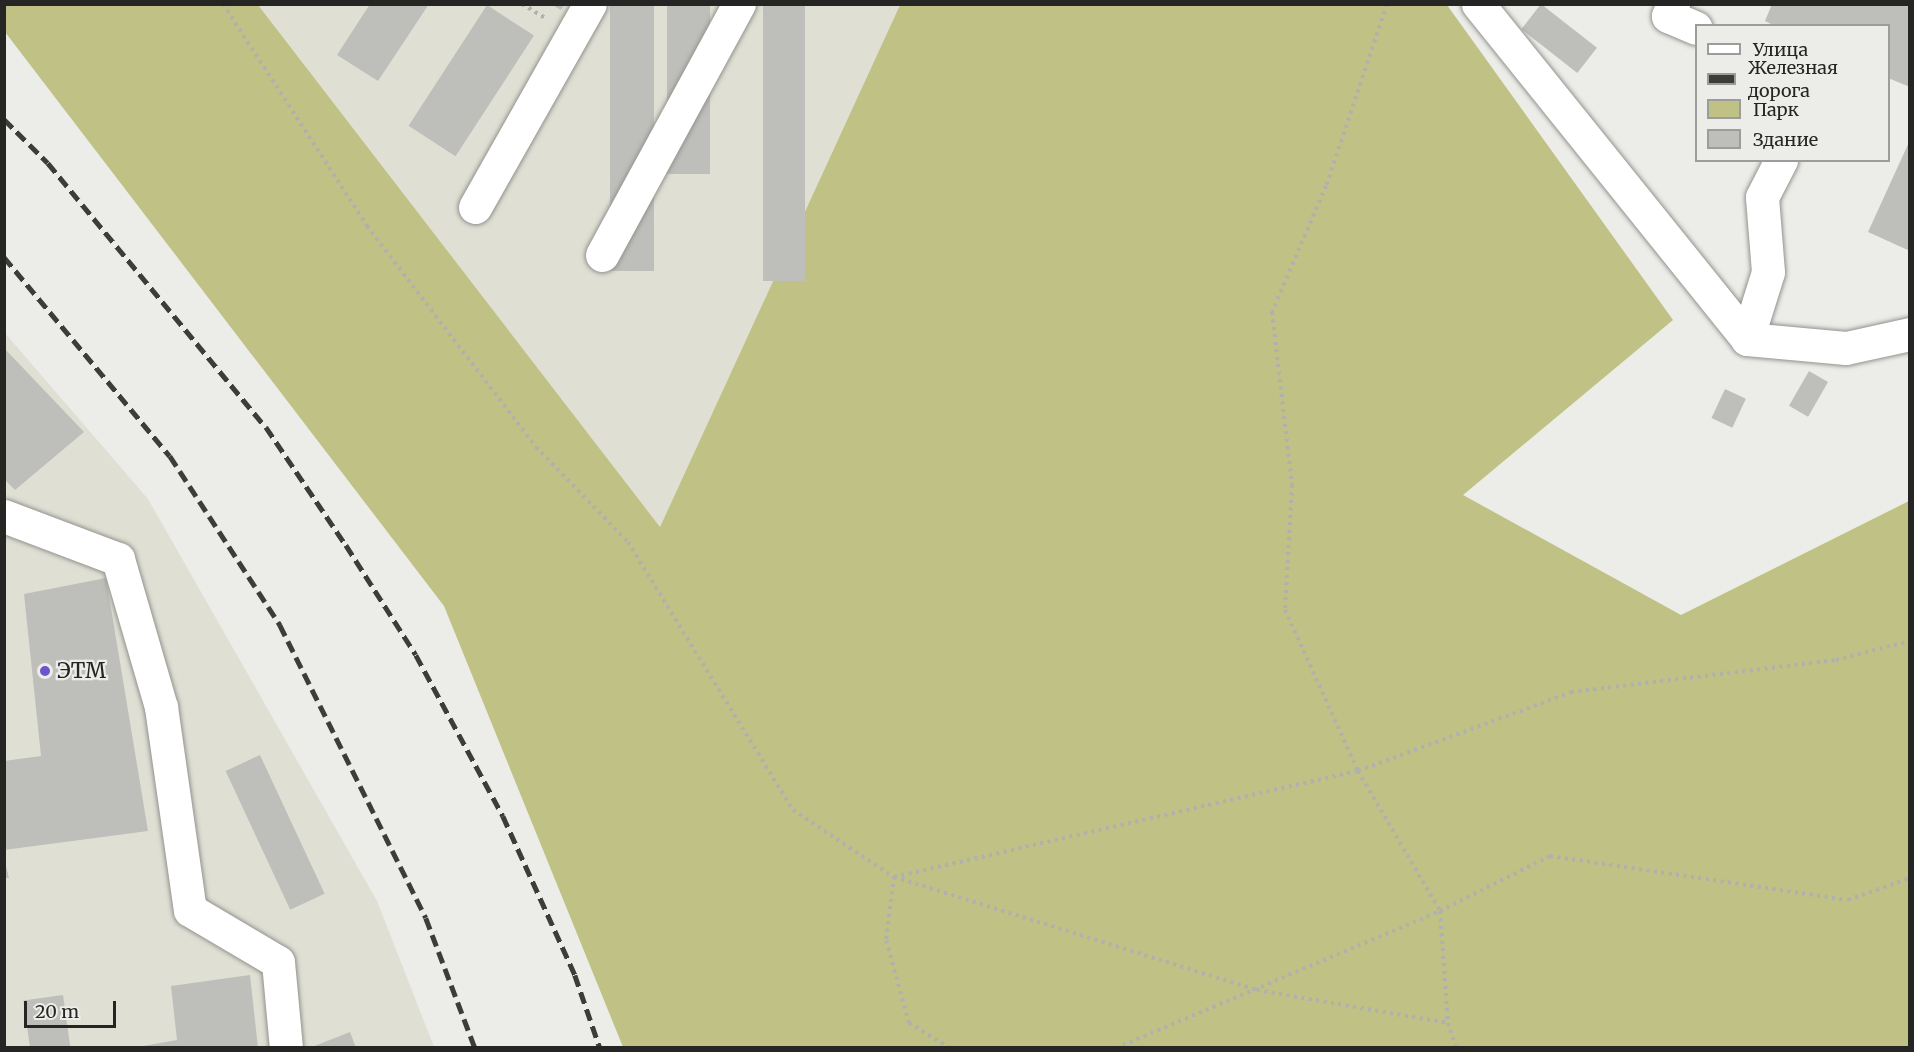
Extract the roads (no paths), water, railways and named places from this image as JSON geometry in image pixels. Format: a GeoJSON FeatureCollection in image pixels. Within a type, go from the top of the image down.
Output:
{"type":"FeatureCollection","features":[{"type":"Feature","properties":{"kind":"lane"},"geometry":{"type":"LineString","coordinates":[[475,207],[590,4]]}},
{"type":"Feature","properties":{"kind":"lane"},"geometry":{"type":"LineString","coordinates":[[602,255],[739,4]]}},
{"type":"Feature","properties":{"kind":"lane"},"geometry":{"type":"LineString","coordinates":[[1478,4],[1747,339],[1846,348],[1910,334]]}},
{"type":"Feature","properties":{"kind":"lane"},"geometry":{"type":"LineString","coordinates":[[1673,4],[1668,15],[1695,28]]}},
{"type":"Feature","properties":{"kind":"lane"},"geometry":{"type":"LineString","coordinates":[[1747,339],[1768,272],[1762,197],[1780,162]]}},
{"type":"Feature","properties":{"kind":"lane"},"geometry":{"type":"LineString","coordinates":[[4,516],[118,559],[161,707],[190,910],[278,962],[286,1047]]}},
{"type":"Feature","properties":{"kind":"railway"},"geometry":{"type":"LineString","coordinates":[[4,119],[48,163],[266,427],[346,545],[416,655],[503,816],[575,975],[600,1048]]}},
{"type":"Feature","properties":{"kind":"railway"},"geometry":{"type":"LineString","coordinates":[[4,257],[170,456],[280,625],[426,918],[475,1048]]}},
{"type":"Feature","properties":{"kind":"place","name":"ЭТМ"},"geometry":{"type":"Point","coordinates":[45,671]}}]}
